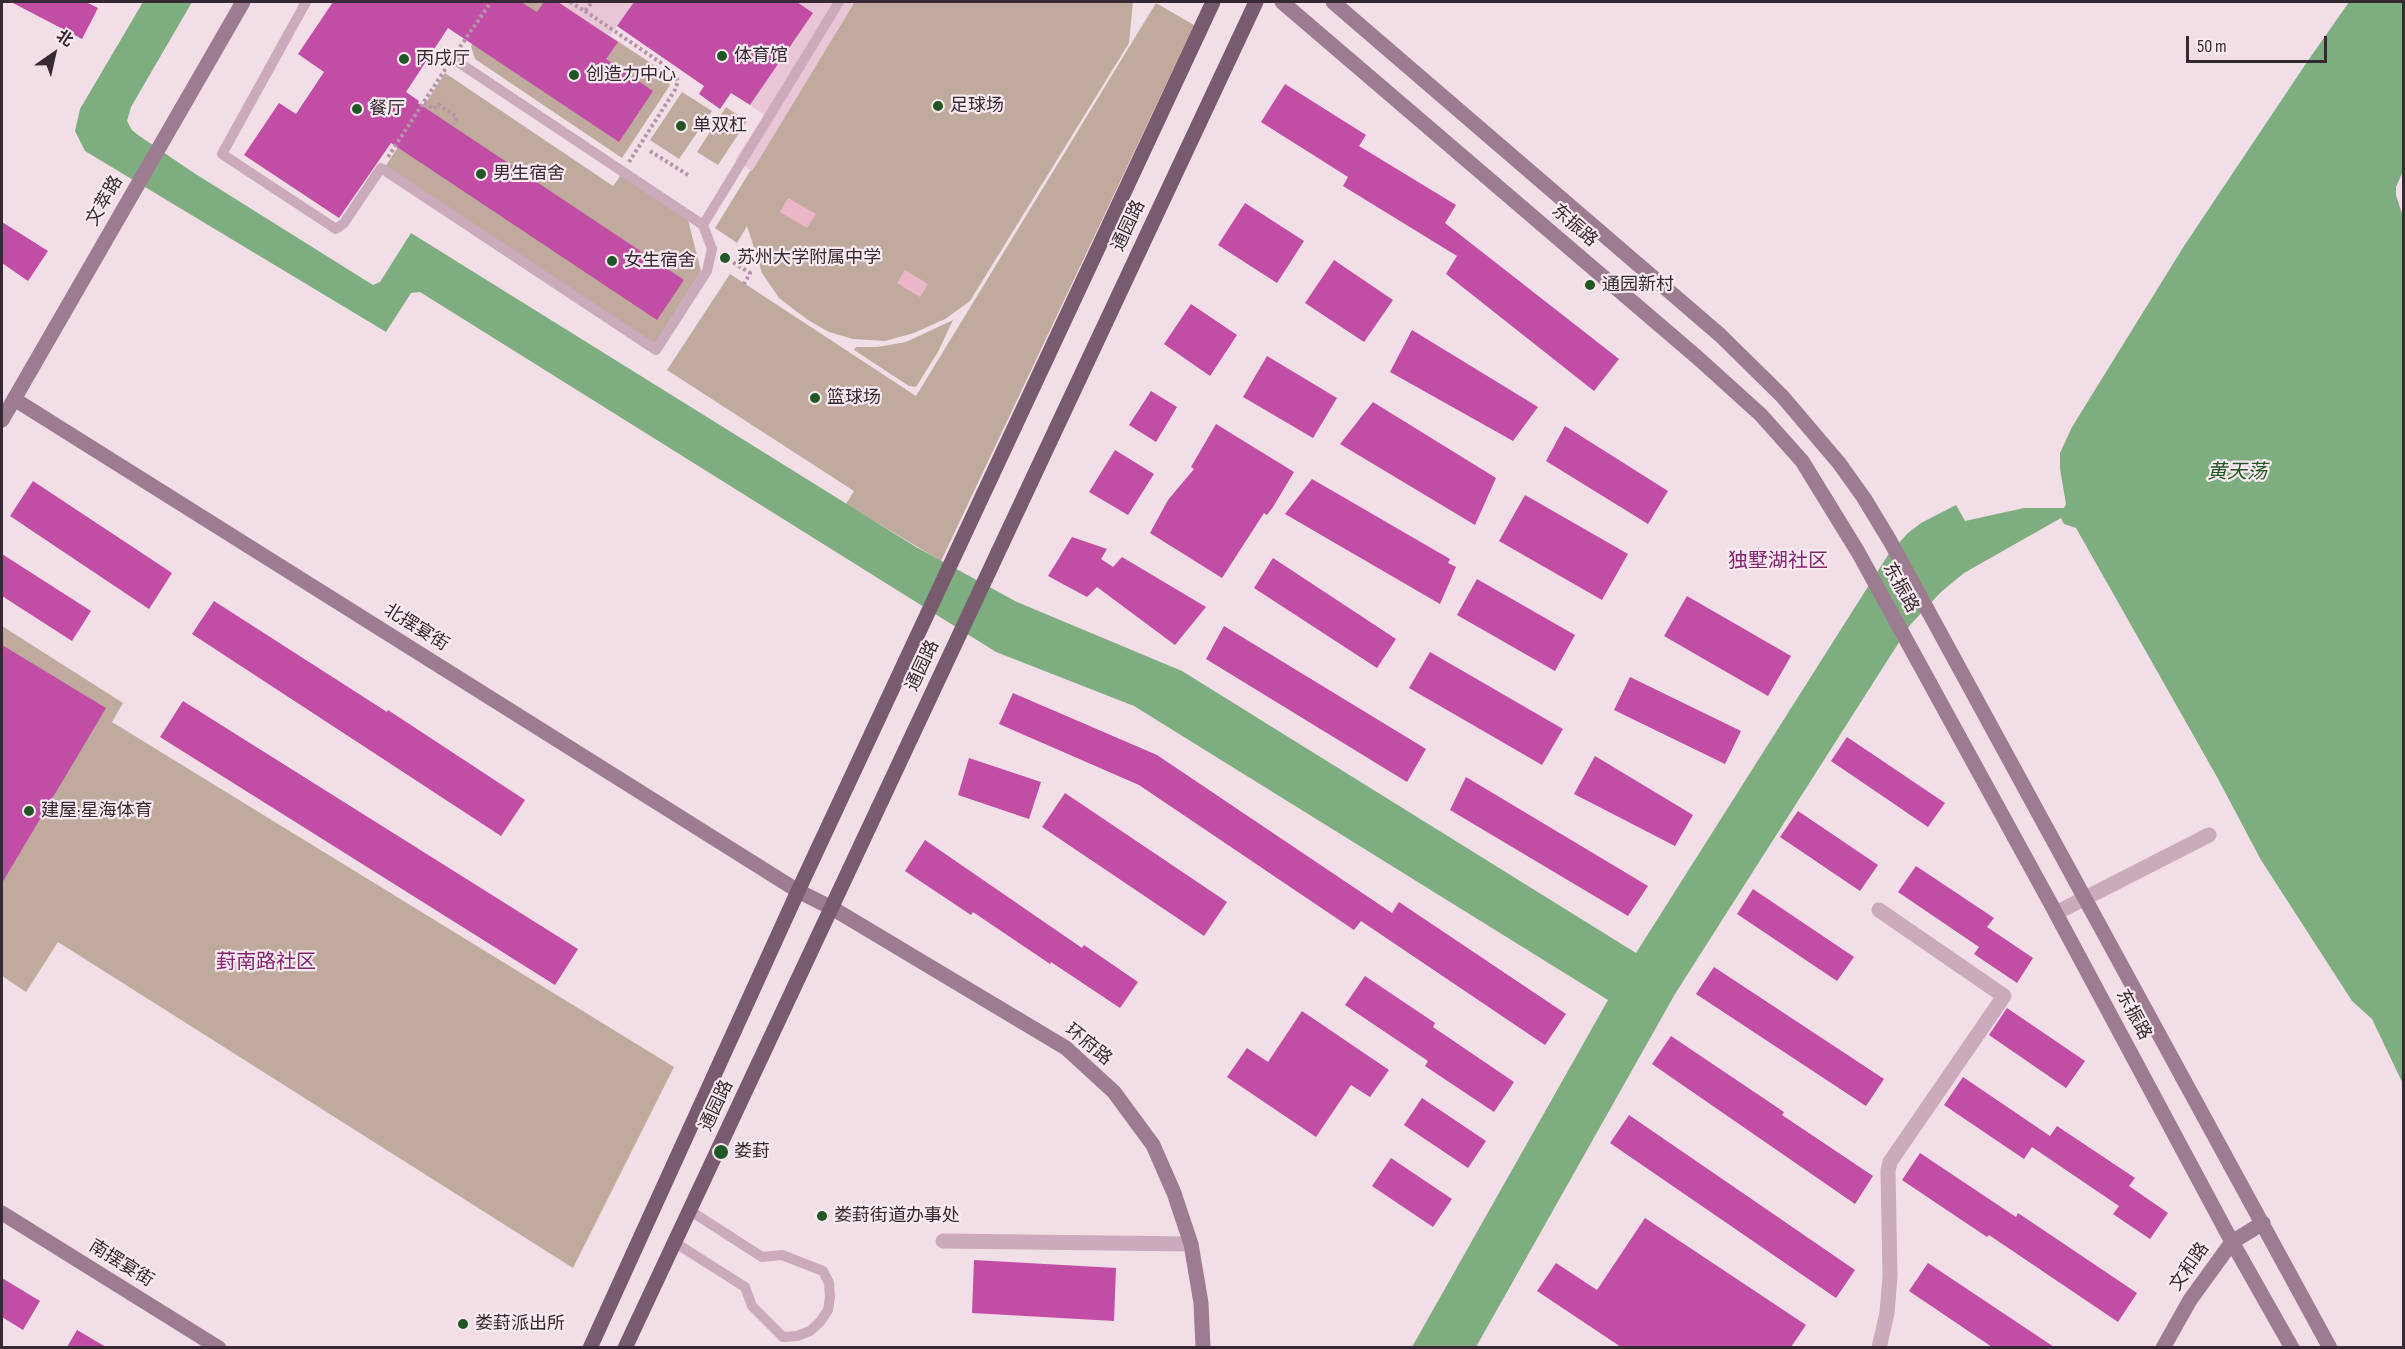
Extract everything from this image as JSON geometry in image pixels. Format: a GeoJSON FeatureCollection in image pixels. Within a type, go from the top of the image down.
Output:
{"type":"FeatureCollection","features":[{"type":"Feature","properties":{"kind":"main road","name":"文萃路"},"geometry":{"type":"LineString","coordinates":[[2,420],[243,2]]}},
{"type":"Feature","properties":{"kind":"main road","name":"通园路"},"geometry":{"type":"LineString","coordinates":[[590,1347],[798,891],[1213,2]]}},
{"type":"Feature","properties":{"kind":"main road","name":"通园路"},"geometry":{"type":"LineString","coordinates":[[625,1347],[1256,2]]}},
{"type":"Feature","properties":{"kind":"main road","name":"东振路"},"geometry":{"type":"LineString","coordinates":[[1282,2],[1761,415],[1785,441],[1819,485],[1907,641],[2232,1242],[2292,1347]]}},
{"type":"Feature","properties":{"kind":"main road","name":"东振路"},"geometry":{"type":"LineString","coordinates":[[1334,2],[1752,364],[1839,463],[1890,541],[2331,1347]]}},
{"type":"Feature","properties":{"kind":"main road","name":"北摆宴街"},"geometry":{"type":"LineString","coordinates":[[14,399],[798,891]]}},
{"type":"Feature","properties":{"kind":"main road","name":"环府路"},"geometry":{"type":"LineString","coordinates":[[798,891],[832,908],[1066,1048],[1114,1092],[1153,1145],[1174,1193],[1191,1244],[1201,1303],[1203,1347]]}},
{"type":"Feature","properties":{"kind":"main road","name":"南摆宴街"},"geometry":{"type":"LineString","coordinates":[[2,1213],[219,1347]]}},
{"type":"Feature","properties":{"kind":"main road","name":"文和路"},"geometry":{"type":"LineString","coordinates":[[2163,1347],[2190,1300],[2232,1242],[2263,1223]]}},
{"type":"Feature","properties":{"kind":"street"},"geometry":{"type":"LineString","coordinates":[[2056,914],[2209,835]]}},
{"type":"Feature","properties":{"kind":"street"},"geometry":{"type":"LineString","coordinates":[[1879,910],[2004,996],[1890,1162],[1888,1170],[1890,1276],[1887,1313],[1879,1347]]}},
{"type":"Feature","properties":{"kind":"street"},"geometry":{"type":"LineString","coordinates":[[943,1241],[1191,1244]]}},
{"type":"Feature","properties":{"kind":"lane"},"geometry":{"type":"LineString","coordinates":[[306,2],[222,154],[336,229],[344,223],[381,168],[656,350],[707,271],[712,249],[703,225],[452,58]]}},
{"type":"Feature","properties":{"kind":"lane"},"geometry":{"type":"LineString","coordinates":[[703,225],[839,2]]}},
{"type":"Feature","properties":{"kind":"lane"},"geometry":{"type":"LineString","coordinates":[[674,1242],[745,1287],[752,1306],[783,1337],[797,1336],[810,1331],[828,1310],[829,1283],[823,1271],[782,1255],[762,1257],[689,1210]]}},
{"type":"Feature","properties":{"kind":"path"},"geometry":{"type":"LineString","coordinates":[[381,168],[491,2]]}},
{"type":"Feature","properties":{"kind":"path"},"geometry":{"type":"LineString","coordinates":[[570,2],[673,71],[678,81],[675,90],[623,172]]}},
{"type":"Feature","properties":{"kind":"path"},"geometry":{"type":"LineString","coordinates":[[585,11],[592,2]]}},
{"type":"Feature","properties":{"kind":"path"},"geometry":{"type":"LineString","coordinates":[[424,103],[434,110],[438,104],[457,117],[453,124]]}},
{"type":"Feature","properties":{"kind":"path"},"geometry":{"type":"LineString","coordinates":[[650,151],[688,175]]}},
{"type":"Feature","properties":{"kind":"path"},"geometry":{"type":"LineString","coordinates":[[712,249],[750,273],[744,284]]}},
{"type":"Feature","properties":{"kind":"shaded area","name":"创造力中心"},"geometry":{"type":"Polygon","coordinates":[[[501,2],[558,2],[663,71],[670,85],[622,158],[475,59],[471,46],[501,2]]]}},
{"type":"Feature","properties":{"kind":"shaded area"},"geometry":{"type":"Polygon","coordinates":[[[561,2],[634,2],[609,37],[561,2]]]}},
{"type":"Feature","properties":{"kind":"shaded area"},"geometry":{"type":"Polygon","coordinates":[[[797,2],[848,2],[853,5],[752,171],[735,160],[764,115],[750,105],[813,13],[797,2]]]}},
{"type":"Feature","properties":{"kind":"shaded area"},"geometry":{"type":"Polygon","coordinates":[[[854,2],[1133,2],[1129,43],[970,301],[945,319],[914,333],[885,341],[853,339],[829,332],[808,320],[779,298],[762,273],[747,226],[737,243],[715,228],[854,2]]]}},
{"type":"Feature","properties":{"kind":"shaded area"},"geometry":{"type":"Polygon","coordinates":[[[1156,3],[1194,25],[941,561],[846,504],[854,491],[667,370],[730,274],[916,396],[1156,3]]]}},
{"type":"Feature","properties":{"kind":"shaded area"},"geometry":{"type":"Polygon","coordinates":[[[445,73],[613,186],[621,175],[688,220],[701,271],[654,345],[385,167],[445,73]]]}},
{"type":"Feature","properties":{"kind":"shaded area","name":"单双杠"},"geometry":{"type":"Polygon","coordinates":[[[682,92],[712,111],[679,159],[650,140],[682,92]]]}},
{"type":"Feature","properties":{"kind":"shaded area"},"geometry":{"type":"Polygon","coordinates":[[[726,107],[747,121],[718,165],[697,152],[726,107]]]}},
{"type":"Feature","properties":{"kind":"shaded area"},"geometry":{"type":"Polygon","coordinates":[[[953,320],[938,352],[916,387],[909,386],[854,350],[856,347],[877,347],[906,342],[953,320]]]}},
{"type":"Feature","properties":{"kind":"shaded area"},"geometry":{"type":"Polygon","coordinates":[[[2,626],[123,703],[112,722],[674,1067],[573,1268],[58,942],[26,992],[2,976],[2,626]]]}},
{"type":"Feature","properties":{"kind":"sand"},"geometry":{"type":"Polygon","coordinates":[[[788,198],[816,214],[807,228],[780,212],[788,198]]]}},
{"type":"Feature","properties":{"kind":"sand"},"geometry":{"type":"Polygon","coordinates":[[[905,270],[928,284],[920,297],[897,283],[905,270]]]}},
{"type":"Feature","properties":{"kind":"water","name":"黄天荡"},"geometry":{"type":"Polygon","coordinates":[[[143,2],[192,2],[131,107],[127,121],[138,135],[194,173],[373,285],[380,282],[411,233],[916,547],[1017,602],[1182,671],[1636,953],[1888,555],[1908,533],[1921,523],[1956,505],[1965,521],[2024,508],[2064,508],[2066,504],[2060,469],[2060,453],[2072,427],[2184,246],[2307,62],[2349,2],[2403,2],[2404,169],[2396,187],[2396,195],[2404,220],[2403,1084],[2372,1019],[2352,1001],[2261,860],[2217,777],[2076,528],[2064,524],[2061,518],[1964,573],[1941,592],[1910,625],[1675,994],[1476,1347],[1412,1347],[1608,1000],[1134,706],[996,652],[420,292],[411,293],[386,332],[85,151],[75,131],[80,109],[143,2]]]}},
{"type":"Feature","properties":{"kind":"building"},"geometry":{"type":"Polygon","coordinates":[[[11,2],[86,2],[98,8],[82,39],[11,2]]]}},
{"type":"Feature","properties":{"kind":"building"},"geometry":{"type":"Polygon","coordinates":[[[333,2],[521,2],[537,12],[544,2],[558,2],[618,42],[606,59],[653,91],[619,142],[448,28],[406,92],[419,101],[418,103],[684,280],[657,320],[391,143],[339,218],[244,155],[279,103],[296,114],[324,72],[298,54],[333,2]]]}},
{"type":"Feature","properties":{"kind":"building","name":"体育馆"},"geometry":{"type":"Polygon","coordinates":[[[634,2],[797,2],[813,13],[750,105],[731,93],[720,109],[699,94],[704,86],[617,26],[634,2]]]}},
{"type":"Feature","properties":{"kind":"building"},"geometry":{"type":"Polygon","coordinates":[[[1285,84],[1366,135],[1359,146],[1456,205],[1445,223],[1619,359],[1594,391],[1446,274],[1457,256],[1343,186],[1348,177],[1261,122],[1285,84]]]}},
{"type":"Feature","properties":{"kind":"building"},"geometry":{"type":"Polygon","coordinates":[[[1245,203],[1304,241],[1277,283],[1218,245],[1245,203]]]}},
{"type":"Feature","properties":{"kind":"building"},"geometry":{"type":"Polygon","coordinates":[[[2,222],[48,251],[28,281],[2,263],[2,222]]]}},
{"type":"Feature","properties":{"kind":"building"},"geometry":{"type":"Polygon","coordinates":[[[1334,260],[1393,300],[1364,342],[1305,303],[1334,260]]]}},
{"type":"Feature","properties":{"kind":"building"},"geometry":{"type":"Polygon","coordinates":[[[1191,304],[1237,335],[1210,376],[1164,344],[1191,304]]]}},
{"type":"Feature","properties":{"kind":"building"},"geometry":{"type":"Polygon","coordinates":[[[1412,330],[1538,407],[1513,441],[1390,372],[1412,330]]]}},
{"type":"Feature","properties":{"kind":"building"},"geometry":{"type":"Polygon","coordinates":[[[1267,356],[1337,398],[1313,438],[1243,397],[1267,356]]]}},
{"type":"Feature","properties":{"kind":"building"},"geometry":{"type":"Polygon","coordinates":[[[1151,391],[1177,407],[1156,442],[1129,425],[1151,391]]]}},
{"type":"Feature","properties":{"kind":"building"},"geometry":{"type":"Polygon","coordinates":[[[1373,402],[1496,478],[1475,525],[1340,444],[1373,402]]]}},
{"type":"Feature","properties":{"kind":"building"},"geometry":{"type":"Polygon","coordinates":[[[1216,424],[1294,472],[1273,507],[1267,515],[1264,513],[1222,578],[1150,533],[1168,500],[1194,469],[1191,467],[1216,424]]]}},
{"type":"Feature","properties":{"kind":"building"},"geometry":{"type":"Polygon","coordinates":[[[1565,426],[1668,491],[1648,524],[1546,461],[1565,426]]]}},
{"type":"Feature","properties":{"kind":"building"},"geometry":{"type":"Polygon","coordinates":[[[1115,450],[1154,474],[1128,515],[1089,492],[1115,450]]]}},
{"type":"Feature","properties":{"kind":"building"},"geometry":{"type":"Polygon","coordinates":[[[1312,479],[1450,559],[1448,563],[1456,567],[1440,604],[1285,514],[1312,479]]]}},
{"type":"Feature","properties":{"kind":"building"},"geometry":{"type":"Polygon","coordinates":[[[33,481],[172,573],[149,609],[10,516],[33,481]]]}},
{"type":"Feature","properties":{"kind":"building"},"geometry":{"type":"Polygon","coordinates":[[[1525,495],[1628,554],[1602,600],[1499,541],[1525,495]]]}},
{"type":"Feature","properties":{"kind":"building"},"geometry":{"type":"Polygon","coordinates":[[[1072,537],[1107,549],[1101,559],[1113,567],[1122,557],[1206,607],[1175,645],[1097,587],[1087,597],[1048,576],[1072,537]]]}},
{"type":"Feature","properties":{"kind":"building"},"geometry":{"type":"Polygon","coordinates":[[[2,554],[91,611],[72,641],[2,596],[2,554]]]}},
{"type":"Feature","properties":{"kind":"building"},"geometry":{"type":"Polygon","coordinates":[[[1273,558],[1396,639],[1377,668],[1254,588],[1273,558]]]}},
{"type":"Feature","properties":{"kind":"building"},"geometry":{"type":"Polygon","coordinates":[[[1477,579],[1575,635],[1555,671],[1457,615],[1477,579]]]}},
{"type":"Feature","properties":{"kind":"building"},"geometry":{"type":"Polygon","coordinates":[[[1687,596],[1791,656],[1768,696],[1664,636],[1687,596]]]}},
{"type":"Feature","properties":{"kind":"building"},"geometry":{"type":"Polygon","coordinates":[[[214,601],[387,712],[388,710],[525,800],[501,836],[192,634],[214,601]]]}},
{"type":"Feature","properties":{"kind":"building"},"geometry":{"type":"Polygon","coordinates":[[[1224,626],[1426,749],[1407,782],[1206,659],[1224,626]]]}},
{"type":"Feature","properties":{"kind":"building","name":"建屋·星海体育"},"geometry":{"type":"Polygon","coordinates":[[[2,645],[106,708],[2,883],[2,645]]]}},
{"type":"Feature","properties":{"kind":"building"},"geometry":{"type":"Polygon","coordinates":[[[1430,652],[1563,729],[1542,765],[1409,688],[1430,652]]]}},
{"type":"Feature","properties":{"kind":"building"},"geometry":{"type":"Polygon","coordinates":[[[1630,677],[1741,731],[1725,764],[1614,710],[1630,677]]]}},
{"type":"Feature","properties":{"kind":"building"},"geometry":{"type":"Polygon","coordinates":[[[1013,693],[1157,755],[1392,913],[1399,902],[1566,1014],[1545,1045],[1361,921],[1354,930],[1139,785],[999,724],[1013,693]]]}},
{"type":"Feature","properties":{"kind":"building"},"geometry":{"type":"Polygon","coordinates":[[[183,701],[578,949],[555,985],[160,737],[183,701]]]}},
{"type":"Feature","properties":{"kind":"building"},"geometry":{"type":"Polygon","coordinates":[[[1847,737],[1945,803],[1928,827],[1831,761],[1847,737]]]}},
{"type":"Feature","properties":{"kind":"building"},"geometry":{"type":"Polygon","coordinates":[[[1595,756],[1693,815],[1675,846],[1574,794],[1595,756]]]}},
{"type":"Feature","properties":{"kind":"building"},"geometry":{"type":"Polygon","coordinates":[[[969,758],[1041,782],[1029,819],[958,795],[969,758]]]}},
{"type":"Feature","properties":{"kind":"building"},"geometry":{"type":"Polygon","coordinates":[[[1466,777],[1648,886],[1628,916],[1450,810],[1466,777]]]}},
{"type":"Feature","properties":{"kind":"building"},"geometry":{"type":"Polygon","coordinates":[[[1065,793],[1227,902],[1204,936],[1042,827],[1065,793]]]}},
{"type":"Feature","properties":{"kind":"building"},"geometry":{"type":"Polygon","coordinates":[[[1798,811],[1878,865],[1860,891],[1780,837],[1798,811]]]}},
{"type":"Feature","properties":{"kind":"building"},"geometry":{"type":"Polygon","coordinates":[[[925,840],[1082,948],[1084,945],[1138,982],[1120,1008],[973,912],[971,915],[905,871],[925,840]]]}},
{"type":"Feature","properties":{"kind":"building"},"geometry":{"type":"Polygon","coordinates":[[[1916,866],[1994,918],[1987,927],[2033,958],[2017,983],[1974,954],[1979,947],[1898,892],[1916,866]]]}},
{"type":"Feature","properties":{"kind":"building"},"geometry":{"type":"Polygon","coordinates":[[[1753,889],[1854,957],[1837,981],[1737,914],[1753,889]]]}},
{"type":"Feature","properties":{"kind":"building"},"geometry":{"type":"Polygon","coordinates":[[[1714,967],[1884,1079],[1866,1106],[1696,994],[1714,967]]]}},
{"type":"Feature","properties":{"kind":"building"},"geometry":{"type":"Polygon","coordinates":[[[1365,976],[1435,1023],[1433,1027],[1514,1082],[1494,1112],[1425,1066],[1428,1061],[1345,1005],[1365,976]]]}},
{"type":"Feature","properties":{"kind":"building"},"geometry":{"type":"Polygon","coordinates":[[[2007,1008],[2085,1061],[2066,1088],[1989,1035],[2007,1008]]]}},
{"type":"Feature","properties":{"kind":"building"},"geometry":{"type":"Polygon","coordinates":[[[1302,1011],[1389,1070],[1370,1097],[1351,1085],[1316,1137],[1227,1077],[1247,1048],[1268,1062],[1302,1011]]]}},
{"type":"Feature","properties":{"kind":"building"},"geometry":{"type":"Polygon","coordinates":[[[1671,1036],[1784,1112],[1782,1115],[1873,1176],[1855,1204],[1652,1064],[1671,1036]]]}},
{"type":"Feature","properties":{"kind":"building"},"geometry":{"type":"Polygon","coordinates":[[[1963,1077],[2050,1136],[2057,1126],[2135,1178],[2129,1186],[2168,1213],[2150,1239],[2113,1214],[2119,1206],[2032,1147],[2024,1159],[1944,1105],[1963,1077]]]}},
{"type":"Feature","properties":{"kind":"building"},"geometry":{"type":"Polygon","coordinates":[[[1422,1098],[1486,1141],[1468,1168],[1404,1125],[1422,1098]]]}},
{"type":"Feature","properties":{"kind":"building"},"geometry":{"type":"Polygon","coordinates":[[[1629,1115],[1855,1270],[1836,1298],[1610,1143],[1629,1115]]]}},
{"type":"Feature","properties":{"kind":"building"},"geometry":{"type":"Polygon","coordinates":[[[1920,1153],[2016,1217],[2018,1213],[2137,1293],[2118,1322],[1989,1235],[1987,1237],[1902,1180],[1920,1153]]]}},
{"type":"Feature","properties":{"kind":"building"},"geometry":{"type":"Polygon","coordinates":[[[1391,1158],[1452,1199],[1433,1227],[1372,1186],[1391,1158]]]}},
{"type":"Feature","properties":{"kind":"building"},"geometry":{"type":"Polygon","coordinates":[[[1645,1218],[1806,1325],[1791,1347],[1621,1347],[1537,1291],[1556,1263],[1597,1290],[1645,1218]]]}},
{"type":"Feature","properties":{"kind":"building"},"geometry":{"type":"Polygon","coordinates":[[[974,1260],[1116,1268],[1114,1321],[972,1313],[974,1260]]]}},
{"type":"Feature","properties":{"kind":"building"},"geometry":{"type":"Polygon","coordinates":[[[1928,1263],[2054,1347],[1992,1347],[1909,1291],[1928,1263]]]}},
{"type":"Feature","properties":{"kind":"building"},"geometry":{"type":"Polygon","coordinates":[[[2,1278],[40,1301],[23,1330],[2,1317],[2,1278]]]}},
{"type":"Feature","properties":{"kind":"building"},"geometry":{"type":"Polygon","coordinates":[[[77,1330],[106,1347],[67,1347],[77,1330]]]}},
{"type":"Feature","properties":{"kind":"place","name":"体育馆"},"geometry":{"type":"Point","coordinates":[722,56]}},
{"type":"Feature","properties":{"kind":"place","name":"丙戌厅"},"geometry":{"type":"Point","coordinates":[404,59]}},
{"type":"Feature","properties":{"kind":"place","name":"创造力中心"},"geometry":{"type":"Point","coordinates":[574,75]}},
{"type":"Feature","properties":{"kind":"place","name":"足球场"},"geometry":{"type":"Point","coordinates":[938,106]}},
{"type":"Feature","properties":{"kind":"place","name":"餐厅"},"geometry":{"type":"Point","coordinates":[357,109]}},
{"type":"Feature","properties":{"kind":"place","name":"单双杠"},"geometry":{"type":"Point","coordinates":[681,126]}},
{"type":"Feature","properties":{"kind":"place","name":"男生宿舍"},"geometry":{"type":"Point","coordinates":[481,174]}},
{"type":"Feature","properties":{"kind":"place","name":"苏州大学附属中学"},"geometry":{"type":"Point","coordinates":[725,258]}},
{"type":"Feature","properties":{"kind":"place","name":"女生宿舍"},"geometry":{"type":"Point","coordinates":[612,261]}},
{"type":"Feature","properties":{"kind":"place","name":"通园新村"},"geometry":{"type":"Point","coordinates":[1590,285]}},
{"type":"Feature","properties":{"kind":"place","name":"篮球场"},"geometry":{"type":"Point","coordinates":[815,398]}},
{"type":"Feature","properties":{"kind":"place","name":"建屋·星海体育"},"geometry":{"type":"Point","coordinates":[29,811]}},
{"type":"Feature","properties":{"kind":"place","name":"娄葑"},"geometry":{"type":"Point","coordinates":[721,1152]}},
{"type":"Feature","properties":{"kind":"place","name":"娄葑街道办事处"},"geometry":{"type":"Point","coordinates":[822,1216]}},
{"type":"Feature","properties":{"kind":"place","name":"娄葑派出所"},"geometry":{"type":"Point","coordinates":[463,1324]}},
{"type":"Feature","properties":{"kind":"district","name":"独墅湖社区"},"geometry":{"type":"Point","coordinates":[1778,562]}},
{"type":"Feature","properties":{"kind":"district","name":"葑南路社区"},"geometry":{"type":"Point","coordinates":[266,963]}}]}
